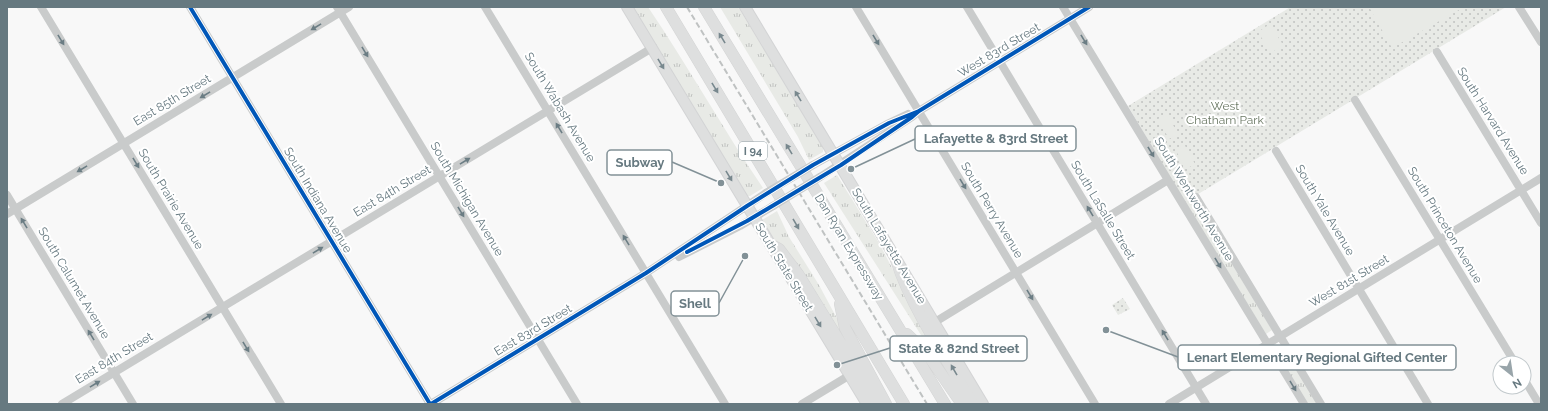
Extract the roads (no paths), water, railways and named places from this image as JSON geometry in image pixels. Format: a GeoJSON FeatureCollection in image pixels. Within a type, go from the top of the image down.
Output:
{"type":"FeatureCollection","features":[{"type":"Feature","properties":{"kind":"highway","name":"I 94"},"geometry":{"type":"LineString","coordinates":[[666,7],[904,404]]}},
{"type":"Feature","properties":{"kind":"highway","name":"Dan Ryan Expressway"},"geometry":{"type":"LineString","coordinates":[[704,7],[945,404]]}},
{"type":"Feature","properties":{"kind":"highway"},"geometry":{"type":"LineString","coordinates":[[770,244],[779,250],[798,274],[878,404]]}},
{"type":"Feature","properties":{"kind":"highway"},"geometry":{"type":"LineString","coordinates":[[896,260],[901,276],[922,317],[973,404]]}},
{"type":"Feature","properties":{"kind":"highway"},"geometry":{"type":"LineString","coordinates":[[838,295],[845,328],[886,404]]}},
{"type":"Feature","properties":{"kind":"highway"},"geometry":{"type":"LineString","coordinates":[[897,326],[926,352],[962,404]]}},
{"type":"Feature","properties":{"kind":"main road","name":"South State Street"},"geometry":{"type":"LineString","coordinates":[[627,7],[867,404]]}},
{"type":"Feature","properties":{"kind":"main road","name":"South Lafayette Avenue"},"geometry":{"type":"LineString","coordinates":[[745,7],[983,404]]}},
{"type":"Feature","properties":{"kind":"street","name":"South Prairie Avenue"},"geometry":{"type":"LineString","coordinates":[[40,7],[281,404]]}},
{"type":"Feature","properties":{"kind":"street","name":"South Indiana Avenue"},"geometry":{"type":"LineString","coordinates":[[190,7],[430,404]]}},
{"type":"Feature","properties":{"kind":"street","name":"East 85th Street"},"geometry":{"type":"LineString","coordinates":[[7,214],[233,78],[339,10],[349,7]]}},
{"type":"Feature","properties":{"kind":"street","name":"South Wabash Avenue"},"geometry":{"type":"LineString","coordinates":[[485,7],[725,404]]}},
{"type":"Feature","properties":{"kind":"street","name":"South Perry Avenue"},"geometry":{"type":"LineString","coordinates":[[856,7],[1095,404]]}},
{"type":"Feature","properties":{"kind":"street","name":"South LaSalle Street"},"geometry":{"type":"LineString","coordinates":[[967,7],[1206,404]]}},
{"type":"Feature","properties":{"kind":"street","name":"South Wentworth Avenue"},"geometry":{"type":"LineString","coordinates":[[1063,7],[1304,404]]}},
{"type":"Feature","properties":{"kind":"street","name":"West 83rd Street"},"geometry":{"type":"LineString","coordinates":[[754,218],[841,165],[919,111],[1089,7]]}},
{"type":"Feature","properties":{"kind":"street"},"geometry":{"type":"LineString","coordinates":[[1519,7],[1541,42]]}},
{"type":"Feature","properties":{"kind":"street","name":"South Michigan Avenue"},"geometry":{"type":"LineString","coordinates":[[339,10],[577,404]]}},
{"type":"Feature","properties":{"kind":"street","name":"East 84th Street"},"geometry":{"type":"LineString","coordinates":[[62,404],[652,48]]}},
{"type":"Feature","properties":{"kind":"street","name":"South Harvard Avenue"},"geometry":{"type":"LineString","coordinates":[[1437,52],[1541,223]]}},
{"type":"Feature","properties":{"kind":"street","name":"South Princeton Avenue"},"geometry":{"type":"LineString","coordinates":[[1355,100],[1510,355]]}},
{"type":"Feature","properties":{"kind":"street","name":"West 83rd Street"},"geometry":{"type":"LineString","coordinates":[[747,206],[813,165],[889,123],[919,111]]}},
{"type":"Feature","properties":{"kind":"street","name":"South Yale Avenue"},"geometry":{"type":"LineString","coordinates":[[1276,151],[1428,404]]}},
{"type":"Feature","properties":{"kind":"street","name":"West 81st Street"},"geometry":{"type":"LineString","coordinates":[[1169,404],[1541,178]]}},
{"type":"Feature","properties":{"kind":"street"},"geometry":{"type":"LineString","coordinates":[[935,322],[1168,180]]}},
{"type":"Feature","properties":{"kind":"street","name":"South Calumet Avenue"},"geometry":{"type":"LineString","coordinates":[[7,195],[133,404]]}},
{"type":"Feature","properties":{"kind":"street","name":"South Wentworth Avenue"},"geometry":{"type":"LineString","coordinates":[[1196,197],[1321,404]]}},
{"type":"Feature","properties":{"kind":"street","name":"East 83rd Street"},"geometry":{"type":"LineString","coordinates":[[430,404],[646,273],[747,206]]}},
{"type":"Feature","properties":{"kind":"street","name":"East 83rd Street"},"geometry":{"type":"LineString","coordinates":[[646,273],[754,218]]}},
{"type":"Feature","properties":{"kind":"street"},"geometry":{"type":"LineString","coordinates":[[802,404],[850,375]]}},
{"type":"Feature","properties":{"kind":"street"},"geometry":{"type":"LineString","coordinates":[[1532,392],[1539,403]]}},
{"type":"Feature","properties":{"kind":"railway"},"geometry":{"type":"LineString","coordinates":[[687,7],[927,404]]}},
{"type":"Feature","properties":{"kind":"place","name":"Lafayette & 83rd Street"},"geometry":{"type":"Point","coordinates":[851,169]}},
{"type":"Feature","properties":{"kind":"place","name":"Subway"},"geometry":{"type":"Point","coordinates":[721,183]}},
{"type":"Feature","properties":{"kind":"place","name":"Shell"},"geometry":{"type":"Point","coordinates":[745,256]}},
{"type":"Feature","properties":{"kind":"place","name":"Lenart Elementary Regional Gifted Center"},"geometry":{"type":"Point","coordinates":[1106,330]}},
{"type":"Feature","properties":{"kind":"place","name":"State & 82nd Street"},"geometry":{"type":"Point","coordinates":[837,365]}},
{"type":"Feature","properties":{"kind":"park label","name":"West Chatham Park"},"geometry":{"type":"Point","coordinates":[1225,113]}}]}
